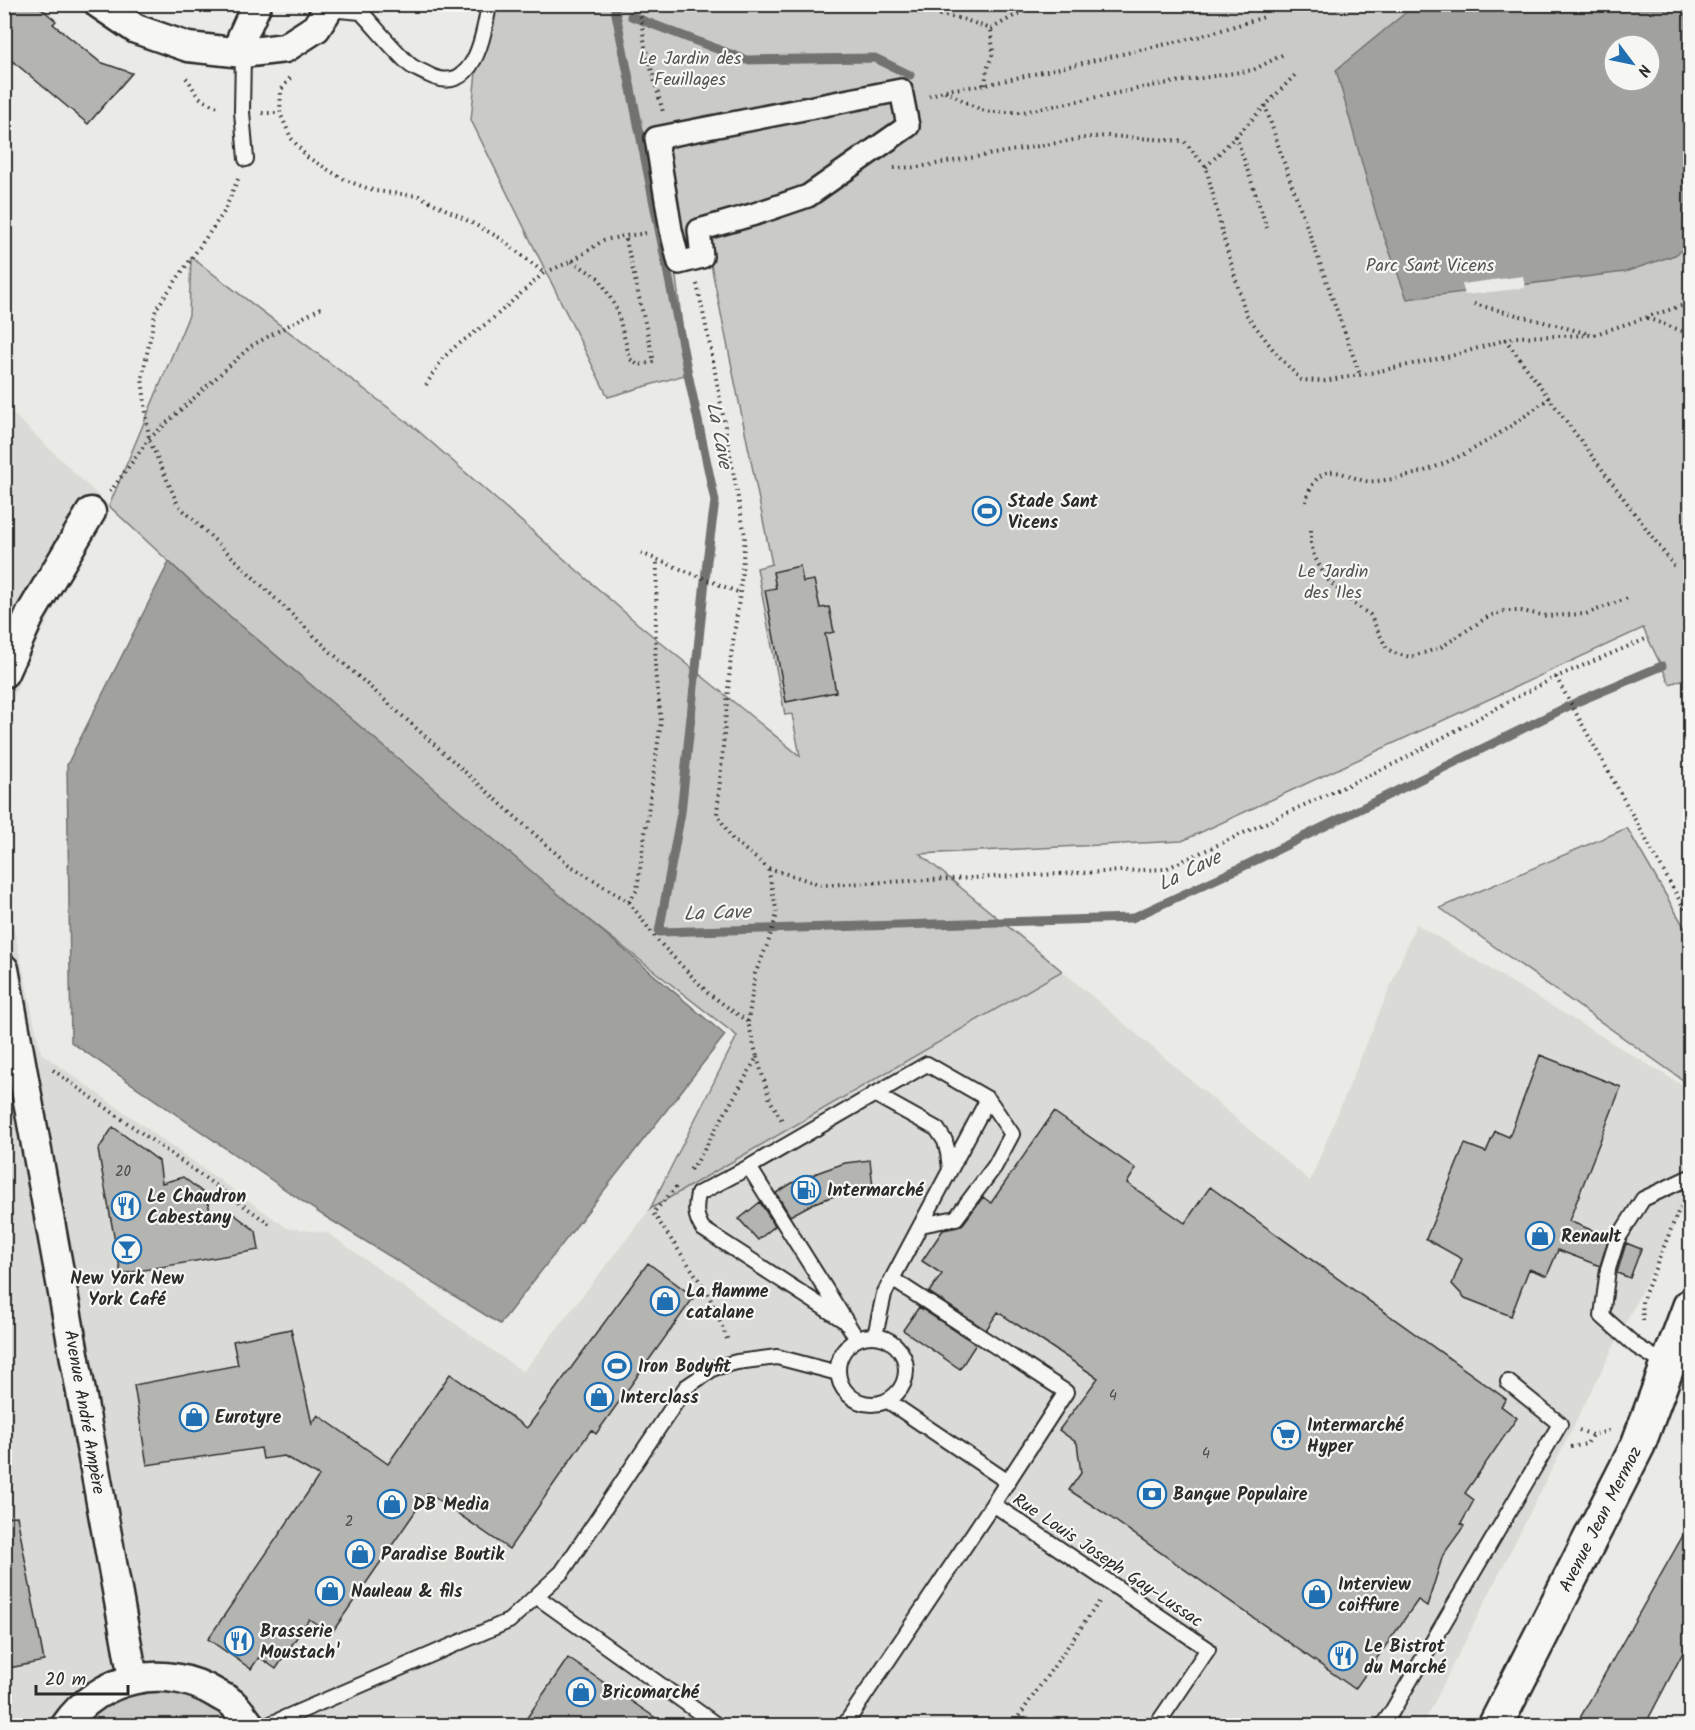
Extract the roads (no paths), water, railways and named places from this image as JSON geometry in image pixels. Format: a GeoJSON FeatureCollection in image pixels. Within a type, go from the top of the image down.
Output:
{"type":"FeatureCollection","features":[{"type":"Feature","properties":{"kind":"street"},"geometry":{"type":"LineString","coordinates":[[99,4],[136,29],[188,47],[243,53],[285,48],[316,28],[329,7]]}},
{"type":"Feature","properties":{"kind":"street"},"geometry":{"type":"LineString","coordinates":[[243,53],[242,37],[257,4]]}},
{"type":"Feature","properties":{"kind":"street"},"geometry":{"type":"LineString","coordinates":[[901,90],[908,126],[808,196],[699,230],[702,257],[691,260],[679,262],[671,230],[656,138],[901,90]]}},
{"type":"Feature","properties":{"kind":"street"},"geometry":{"type":"LineString","coordinates":[[4,673],[31,613],[91,512]]}},
{"type":"Feature","properties":{"kind":"street","name":"Avenue André Ampère"},"geometry":{"type":"LineString","coordinates":[[4,969],[133,1678]]}},
{"type":"Feature","properties":{"kind":"street","name":"Avenue Jean Mermoz"},"geometry":{"type":"LineString","coordinates":[[1496,1725],[1638,1445],[1690,1306]]}},
{"type":"Feature","properties":{"kind":"street"},"geometry":{"type":"LineString","coordinates":[[65,1725],[74,1712],[101,1691],[133,1678],[168,1676],[202,1685],[232,1703],[251,1725]]}},
{"type":"Feature","properties":{"kind":"lane"},"geometry":{"type":"LineString","coordinates":[[329,7],[361,12],[411,66],[439,80],[459,77],[472,64],[481,44],[489,4]]}},
{"type":"Feature","properties":{"kind":"lane"},"geometry":{"type":"LineString","coordinates":[[243,53],[242,112],[246,159]]}},
{"type":"Feature","properties":{"kind":"lane"},"geometry":{"type":"LineString","coordinates":[[847,1323],[703,1229],[695,1208],[698,1194],[927,1064],[988,1099],[1012,1134],[995,1166],[956,1218],[921,1225]]}},
{"type":"Feature","properties":{"kind":"lane"},"geometry":{"type":"LineString","coordinates":[[874,1094],[937,1129],[945,1141],[950,1171]]}},
{"type":"Feature","properties":{"kind":"lane"},"geometry":{"type":"LineString","coordinates":[[875,1336],[884,1294],[988,1099]]}},
{"type":"Feature","properties":{"kind":"lane"},"geometry":{"type":"LineString","coordinates":[[748,1167],[858,1339]]}},
{"type":"Feature","properties":{"kind":"lane"},"geometry":{"type":"LineString","coordinates":[[1668,1366],[1636,1346],[1602,1316],[1608,1269],[1617,1240],[1643,1199],[1690,1177]]}},
{"type":"Feature","properties":{"kind":"lane"},"geometry":{"type":"LineString","coordinates":[[892,1279],[1066,1392],[1008,1482]]}},
{"type":"Feature","properties":{"kind":"lane"},"geometry":{"type":"LineString","coordinates":[[875,1336],[886,1338],[896,1344],[903,1353],[907,1375],[897,1395],[888,1401],[866,1404],[846,1393],[838,1373],[839,1363],[849,1345],[858,1339],[875,1336]]}},
{"type":"Feature","properties":{"kind":"lane"},"geometry":{"type":"LineString","coordinates":[[266,1725],[509,1621],[562,1572],[686,1387],[714,1368],[737,1362],[777,1357],[838,1373]]}},
{"type":"Feature","properties":{"kind":"lane"},"geometry":{"type":"LineString","coordinates":[[1382,1725],[1560,1424],[1509,1382]]}},
{"type":"Feature","properties":{"kind":"lane","name":"Rue Louis Joseph Gay-Lussac"},"geometry":{"type":"LineString","coordinates":[[888,1401],[1008,1482],[993,1504],[1208,1649],[1156,1725]]}},
{"type":"Feature","properties":{"kind":"lane"},"geometry":{"type":"LineString","coordinates":[[843,1725],[993,1504]]}},
{"type":"Feature","properties":{"kind":"lane"},"geometry":{"type":"LineString","coordinates":[[536,1596],[718,1725]]}},
{"type":"Feature","properties":{"kind":"waterway","name":"La Cave"},"geometry":{"type":"LineString","coordinates":[[614,4],[715,501],[681,813],[659,932],[1132,918],[1240,868],[1579,701],[1662,666]]}},
{"type":"Feature","properties":{"kind":"waterway"},"geometry":{"type":"LineString","coordinates":[[631,16],[746,60],[875,58],[910,75]]}},
{"type":"Feature","properties":{"kind":"place","name":"Stade Sant Vicens"},"geometry":{"type":"Point","coordinates":[987,511]}},
{"type":"Feature","properties":{"kind":"place","name":"Intermarché"},"geometry":{"type":"Point","coordinates":[806,1190]}},
{"type":"Feature","properties":{"kind":"place","name":"Le Chaudron Cabestany"},"geometry":{"type":"Point","coordinates":[126,1206]}},
{"type":"Feature","properties":{"kind":"place","name":"Renault"},"geometry":{"type":"Point","coordinates":[1540,1236]}},
{"type":"Feature","properties":{"kind":"place","name":"New York New York Café"},"geometry":{"type":"Point","coordinates":[127,1249]}},
{"type":"Feature","properties":{"kind":"place","name":"La flamme catalane"},"geometry":{"type":"Point","coordinates":[665,1301]}},
{"type":"Feature","properties":{"kind":"place","name":"Iron Bodyfit"},"geometry":{"type":"Point","coordinates":[617,1366]}},
{"type":"Feature","properties":{"kind":"place","name":"Interclass"},"geometry":{"type":"Point","coordinates":[599,1397]}},
{"type":"Feature","properties":{"kind":"place","name":"Eurotyre"},"geometry":{"type":"Point","coordinates":[194,1417]}},
{"type":"Feature","properties":{"kind":"place","name":"Intermarché Hyper"},"geometry":{"type":"Point","coordinates":[1286,1435]}},
{"type":"Feature","properties":{"kind":"place","name":"Banque Populaire"},"geometry":{"type":"Point","coordinates":[1152,1494]}},
{"type":"Feature","properties":{"kind":"place","name":"DB Media"},"geometry":{"type":"Point","coordinates":[392,1504]}},
{"type":"Feature","properties":{"kind":"place","name":"Paradise Boutik"},"geometry":{"type":"Point","coordinates":[360,1554]}},
{"type":"Feature","properties":{"kind":"place","name":"Nauleau & fils"},"geometry":{"type":"Point","coordinates":[330,1591]}},
{"type":"Feature","properties":{"kind":"place","name":"Interview coiffure"},"geometry":{"type":"Point","coordinates":[1317,1594]}},
{"type":"Feature","properties":{"kind":"place","name":"Brasserie Moustach'"},"geometry":{"type":"Point","coordinates":[239,1641]}},
{"type":"Feature","properties":{"kind":"place","name":"Le Bistrot du Marché"},"geometry":{"type":"Point","coordinates":[1343,1656]}},
{"type":"Feature","properties":{"kind":"place","name":"Bricomarché"},"geometry":{"type":"Point","coordinates":[581,1692]}},
{"type":"Feature","properties":{"kind":"park label","name":"Le Jardin des Feuillages"},"geometry":{"type":"Point","coordinates":[690,68]}},
{"type":"Feature","properties":{"kind":"park label","name":"Parc Sant Vicens"},"geometry":{"type":"Point","coordinates":[1430,265]}},
{"type":"Feature","properties":{"kind":"park label","name":"Le Jardin des Iles"},"geometry":{"type":"Point","coordinates":[1333,581]}}]}
